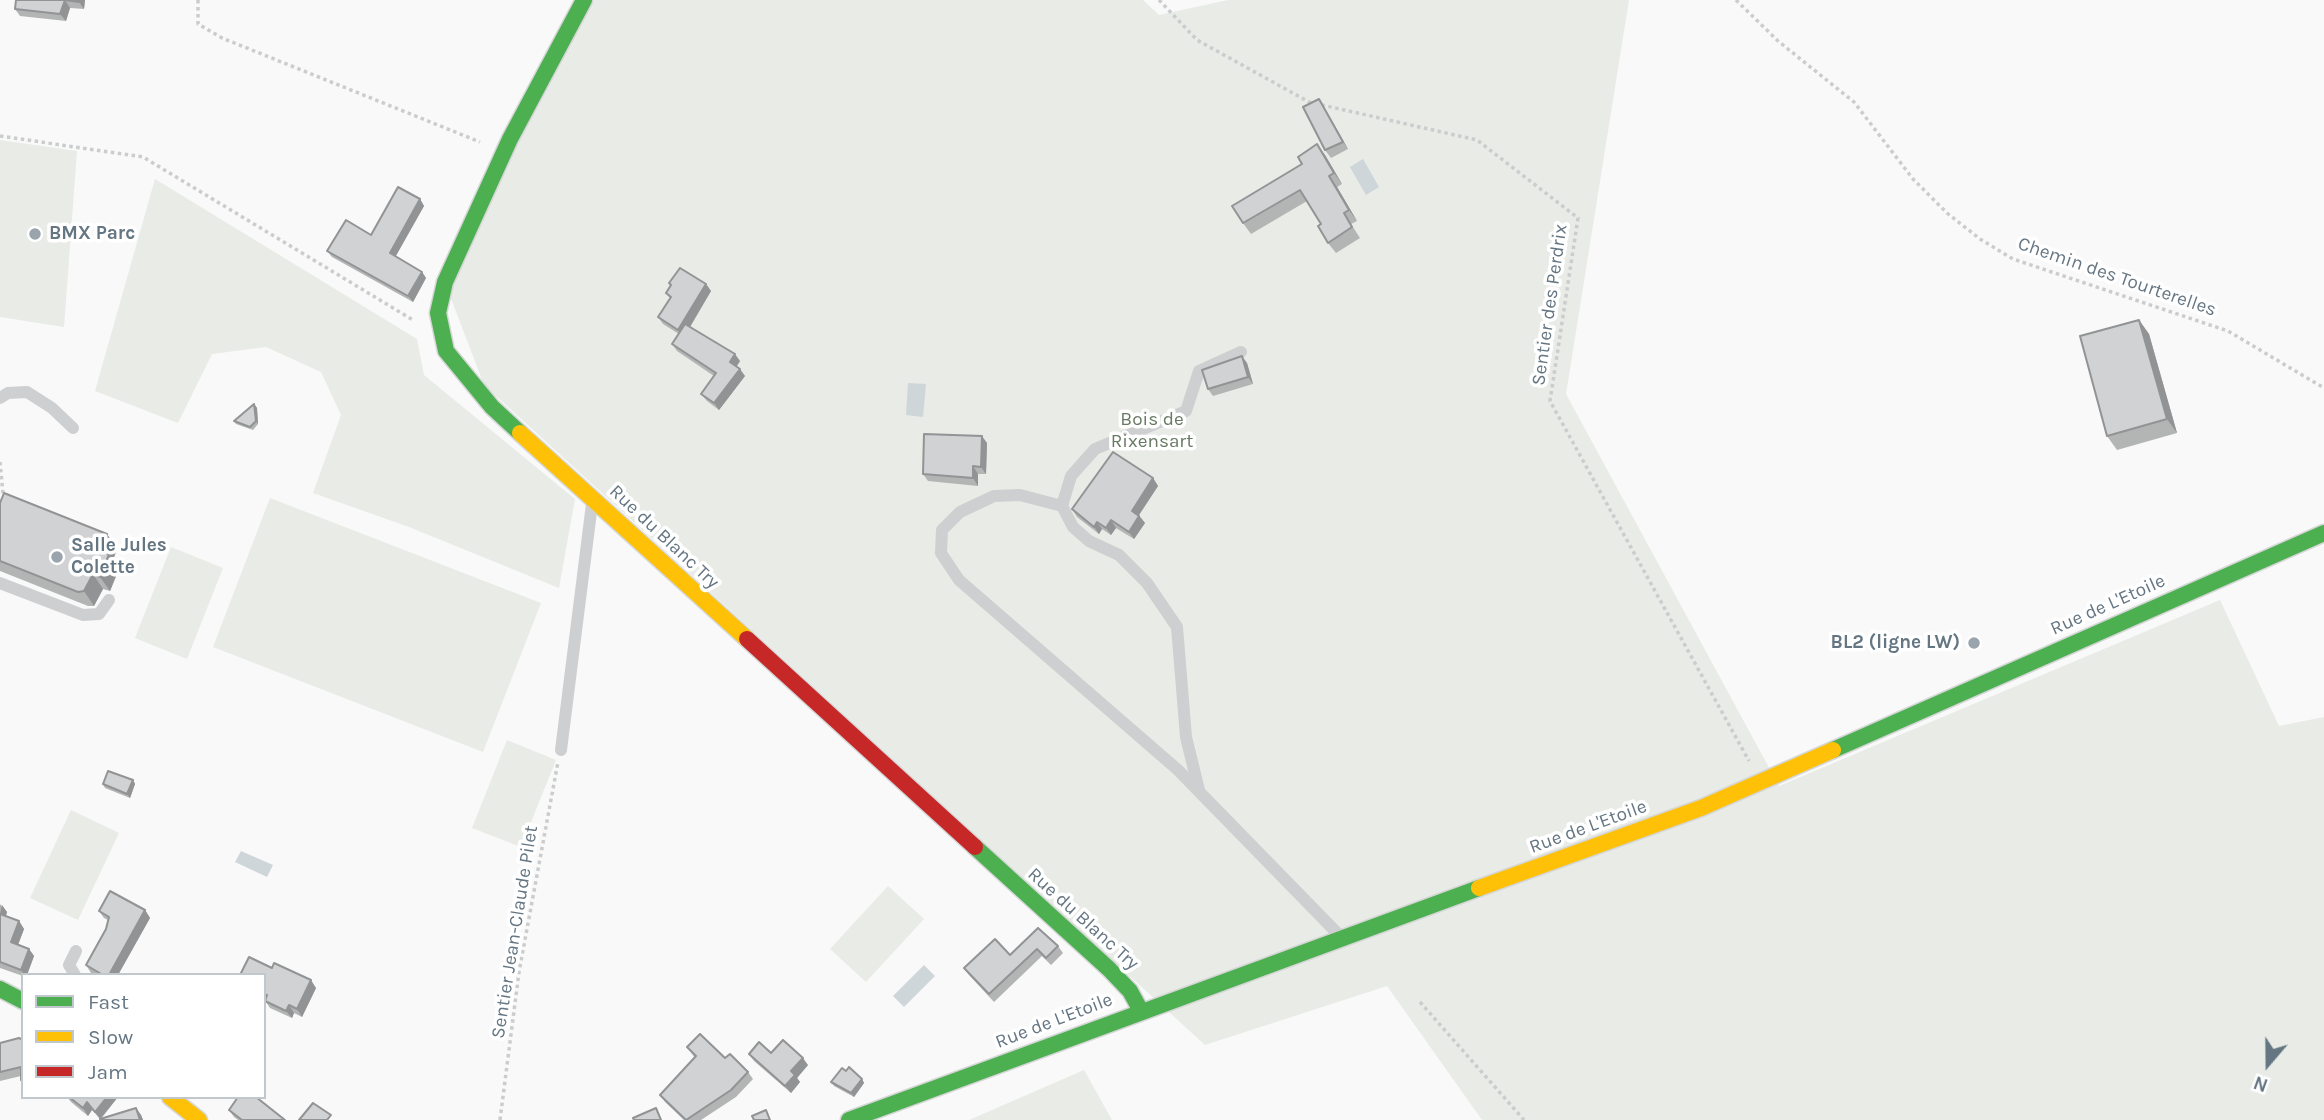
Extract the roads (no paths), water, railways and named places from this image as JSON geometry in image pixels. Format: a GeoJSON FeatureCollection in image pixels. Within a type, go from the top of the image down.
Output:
{"type":"FeatureCollection","features":[{"type":"Feature","properties":{"kind":"street","name":"Rue du Blanc Try"},"geometry":{"type":"LineString","coordinates":[[584,0],[504,152],[444,282],[438,313],[441,340],[454,365],[472,387],[592,499],[1109,969],[1130,991],[1141,1011]]}},
{"type":"Feature","properties":{"kind":"street","name":"Rue de L'Etoile"},"geometry":{"type":"LineString","coordinates":[[849,1120],[1141,1011],[1679,817],[2324,533]]}},
{"type":"Feature","properties":{"kind":"street"},"geometry":{"type":"LineString","coordinates":[[0,989],[21,1001]]}},
{"type":"Feature","properties":{"kind":"street"},"geometry":{"type":"LineString","coordinates":[[0,1012],[21,1009]]}},
{"type":"Feature","properties":{"kind":"street"},"geometry":{"type":"LineString","coordinates":[[173,1099],[199,1120]]}},
{"type":"Feature","properties":{"kind":"lane"},"geometry":{"type":"LineString","coordinates":[[1199,790],[1185,737],[1177,627],[1147,583],[1119,555],[1089,541],[1073,527],[1062,506],[1071,476],[1095,449],[1186,411],[1199,370],[1241,352]]}},
{"type":"Feature","properties":{"kind":"lane"},"geometry":{"type":"LineString","coordinates":[[0,398],[8,393],[27,392],[52,408],[73,428]]}},
{"type":"Feature","properties":{"kind":"lane"},"geometry":{"type":"LineString","coordinates":[[1062,506],[1020,495],[994,496],[960,512],[942,530],[942,553],[959,580],[1199,790],[1342,938]]}},
{"type":"Feature","properties":{"kind":"lane"},"geometry":{"type":"LineString","coordinates":[[561,750],[592,499]]}},
{"type":"Feature","properties":{"kind":"lane"},"geometry":{"type":"LineString","coordinates":[[0,583],[83,615],[99,614],[108,600]]}},
{"type":"Feature","properties":{"kind":"lane"},"geometry":{"type":"LineString","coordinates":[[74,973],[69,965],[76,951]]}},
{"type":"Feature","properties":{"kind":"place","name":"BMX Parc"},"geometry":{"type":"Point","coordinates":[35,234]}},
{"type":"Feature","properties":{"kind":"place","name":"Salle Jules Colette"},"geometry":{"type":"Point","coordinates":[57,557]}},
{"type":"Feature","properties":{"kind":"place","name":"BL2 (ligne LW)"},"geometry":{"type":"Point","coordinates":[1974,643]}},
{"type":"Feature","properties":{"kind":"park label","name":"Bois de Rixensart"},"geometry":{"type":"Point","coordinates":[1152,431]}}]}
